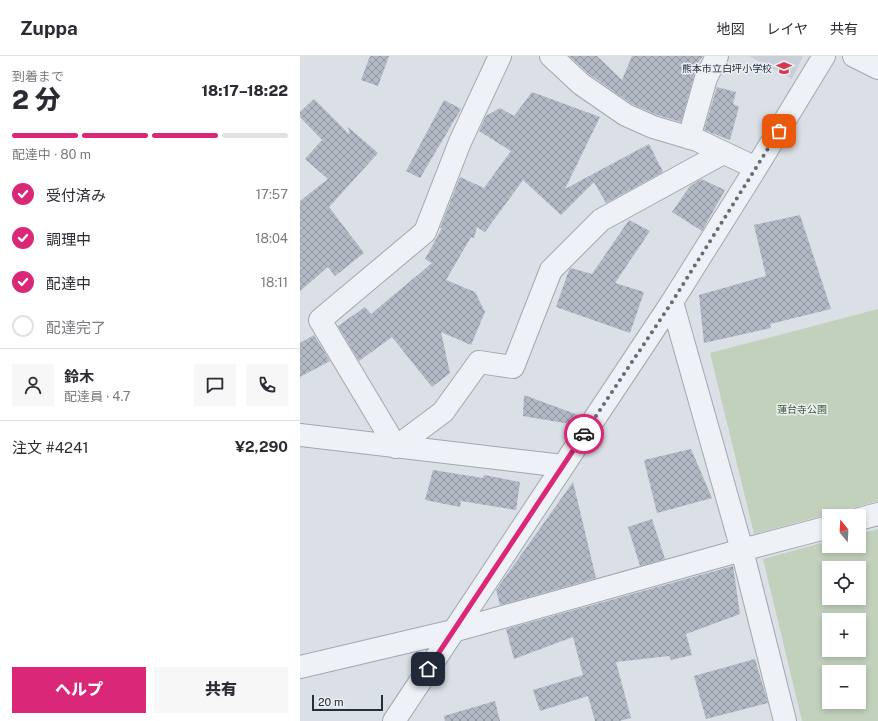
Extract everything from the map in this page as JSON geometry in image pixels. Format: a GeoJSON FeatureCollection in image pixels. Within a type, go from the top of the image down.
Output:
{"type":"FeatureCollection","features":[{"type":"Feature","properties":{"kind":"street"},"geometry":{"type":"LineString","coordinates":[[396,447],[320,320],[425,232],[460,142],[500,56]]}},
{"type":"Feature","properties":{"kind":"street"},"geometry":{"type":"LineString","coordinates":[[551,56],[581,84],[626,115],[653,127],[697,140],[756,168]]}},
{"type":"Feature","properties":{"kind":"street"},"geometry":{"type":"LineString","coordinates":[[689,138],[706,78],[718,56]]}},
{"type":"Feature","properties":{"kind":"street"},"geometry":{"type":"LineString","coordinates":[[394,721],[672,302],[824,56]]}},
{"type":"Feature","properties":{"kind":"street"},"geometry":{"type":"LineString","coordinates":[[854,56],[878,68]]}},
{"type":"Feature","properties":{"kind":"street"},"geometry":{"type":"LineString","coordinates":[[396,447],[443,412],[479,362],[513,367],[551,270],[601,220],[723,153]]}},
{"type":"Feature","properties":{"kind":"street"},"geometry":{"type":"LineString","coordinates":[[672,302],[742,550],[785,721]]}},
{"type":"Feature","properties":{"kind":"street"},"geometry":{"type":"LineString","coordinates":[[300,435],[563,466]]}},
{"type":"Feature","properties":{"kind":"street"},"geometry":{"type":"LineString","coordinates":[[866,517],[878,514]]}},
{"type":"Feature","properties":{"kind":"street"},"geometry":{"type":"LineString","coordinates":[[300,667],[453,631],[822,529]]}},
{"type":"Feature","properties":{"kind":"shaded area","name":"熊本市立白坪小学校"},"geometry":{"type":"Polygon","coordinates":[[[749,56],[803,56],[792,79],[749,56]]]}},
{"type":"Feature","properties":{"kind":"green space","name":"蓮台寺公園"},"geometry":{"type":"Polygon","coordinates":[[[878,309],[878,501],[848,509],[822,509],[822,516],[754,534],[710,353],[878,309]]]}},
{"type":"Feature","properties":{"kind":"green space"},"geometry":{"type":"Polygon","coordinates":[[[878,529],[878,721],[802,721],[763,559],[822,543],[822,553],[866,553],[866,532],[878,529]]]}},
{"type":"Feature","properties":{"kind":"building"},"geometry":{"type":"Polygon","coordinates":[[[370,56],[389,56],[378,86],[361,80],[370,56]]]}},
{"type":"Feature","properties":{"kind":"building"},"geometry":{"type":"Polygon","coordinates":[[[569,56],[597,56],[622,80],[632,56],[703,56],[692,71],[695,72],[681,122],[657,115],[632,104],[589,74],[569,56]]]}},
{"type":"Feature","properties":{"kind":"building"},"geometry":{"type":"Polygon","coordinates":[[[717,87],[736,92],[733,104],[739,107],[730,140],[704,130],[717,87]]]}},
{"type":"Feature","properties":{"kind":"building"},"geometry":{"type":"Polygon","coordinates":[[[532,92],[600,117],[565,189],[649,144],[663,172],[606,203],[594,182],[561,215],[523,180],[485,232],[477,227],[474,238],[471,237],[446,280],[475,292],[485,312],[471,345],[441,332],[450,373],[432,387],[392,337],[359,361],[338,326],[365,307],[371,314],[432,263],[425,259],[442,228],[440,228],[460,177],[484,188],[511,151],[479,131],[486,116],[500,108],[514,116],[532,92]]]}},
{"type":"Feature","properties":{"kind":"building"},"geometry":{"type":"Polygon","coordinates":[[[314,99],[350,135],[348,127],[378,153],[329,207],[364,253],[335,276],[328,267],[300,291],[300,201],[328,179],[305,159],[322,140],[300,117],[300,112],[314,99]]]}},
{"type":"Feature","properties":{"kind":"building"},"geometry":{"type":"Polygon","coordinates":[[[444,100],[461,109],[420,178],[406,171],[444,100]]]}},
{"type":"Feature","properties":{"kind":"building"},"geometry":{"type":"Polygon","coordinates":[[[701,179],[725,190],[702,231],[672,212],[690,186],[701,179]]]}},
{"type":"Feature","properties":{"kind":"building"},"geometry":{"type":"Polygon","coordinates":[[[800,215],[831,309],[770,324],[771,328],[704,343],[699,295],[766,276],[754,225],[800,215]]]}},
{"type":"Feature","properties":{"kind":"building"},"geometry":{"type":"Polygon","coordinates":[[[629,220],[650,231],[615,283],[644,292],[630,333],[556,307],[569,270],[571,268],[592,274],[629,220]]]}},
{"type":"Feature","properties":{"kind":"building"},"geometry":{"type":"Polygon","coordinates":[[[314,335],[330,361],[300,377],[300,343],[314,335]]]}},
{"type":"Feature","properties":{"kind":"building"},"geometry":{"type":"Polygon","coordinates":[[[524,395],[581,416],[576,425],[523,416],[524,395]]]}},
{"type":"Feature","properties":{"kind":"building"},"geometry":{"type":"Polygon","coordinates":[[[691,449],[712,498],[657,513],[644,460],[691,449]]]}},
{"type":"Feature","properties":{"kind":"building"},"geometry":{"type":"Polygon","coordinates":[[[433,470],[483,478],[484,475],[520,482],[516,510],[461,501],[460,507],[425,500],[433,470]]]}},
{"type":"Feature","properties":{"kind":"building"},"geometry":{"type":"Polygon","coordinates":[[[573,482],[596,578],[500,605],[496,590],[573,482]]]}},
{"type":"Feature","properties":{"kind":"building"},"geometry":{"type":"Polygon","coordinates":[[[652,519],[665,559],[640,566],[628,527],[652,519]]]}},
{"type":"Feature","properties":{"kind":"building"},"geometry":{"type":"Polygon","coordinates":[[[733,566],[740,614],[686,634],[692,655],[671,660],[669,656],[616,662],[631,718],[619,721],[595,721],[588,696],[540,711],[533,690],[583,675],[573,637],[514,659],[506,629],[733,566]]]}},
{"type":"Feature","properties":{"kind":"building"},"geometry":{"type":"Polygon","coordinates":[[[755,659],[768,703],[706,719],[694,676],[755,659]]]}},
{"type":"Feature","properties":{"kind":"building"},"geometry":{"type":"Polygon","coordinates":[[[495,701],[500,721],[445,721],[444,716],[495,701]]]}},
{"type":"Feature","properties":{"kind":"way so far"},"geometry":{"type":"LineString","coordinates":[[584,434],[672,302],[779,131]]}},
{"type":"Feature","properties":{"kind":"place","name":"熊本市立白坪小学校"},"geometry":{"type":"Point","coordinates":[784,68]}},
{"type":"Feature","properties":{"kind":"route"},"geometry":{"type":"LineString","coordinates":[[428,669],[584,434]]}}]}
